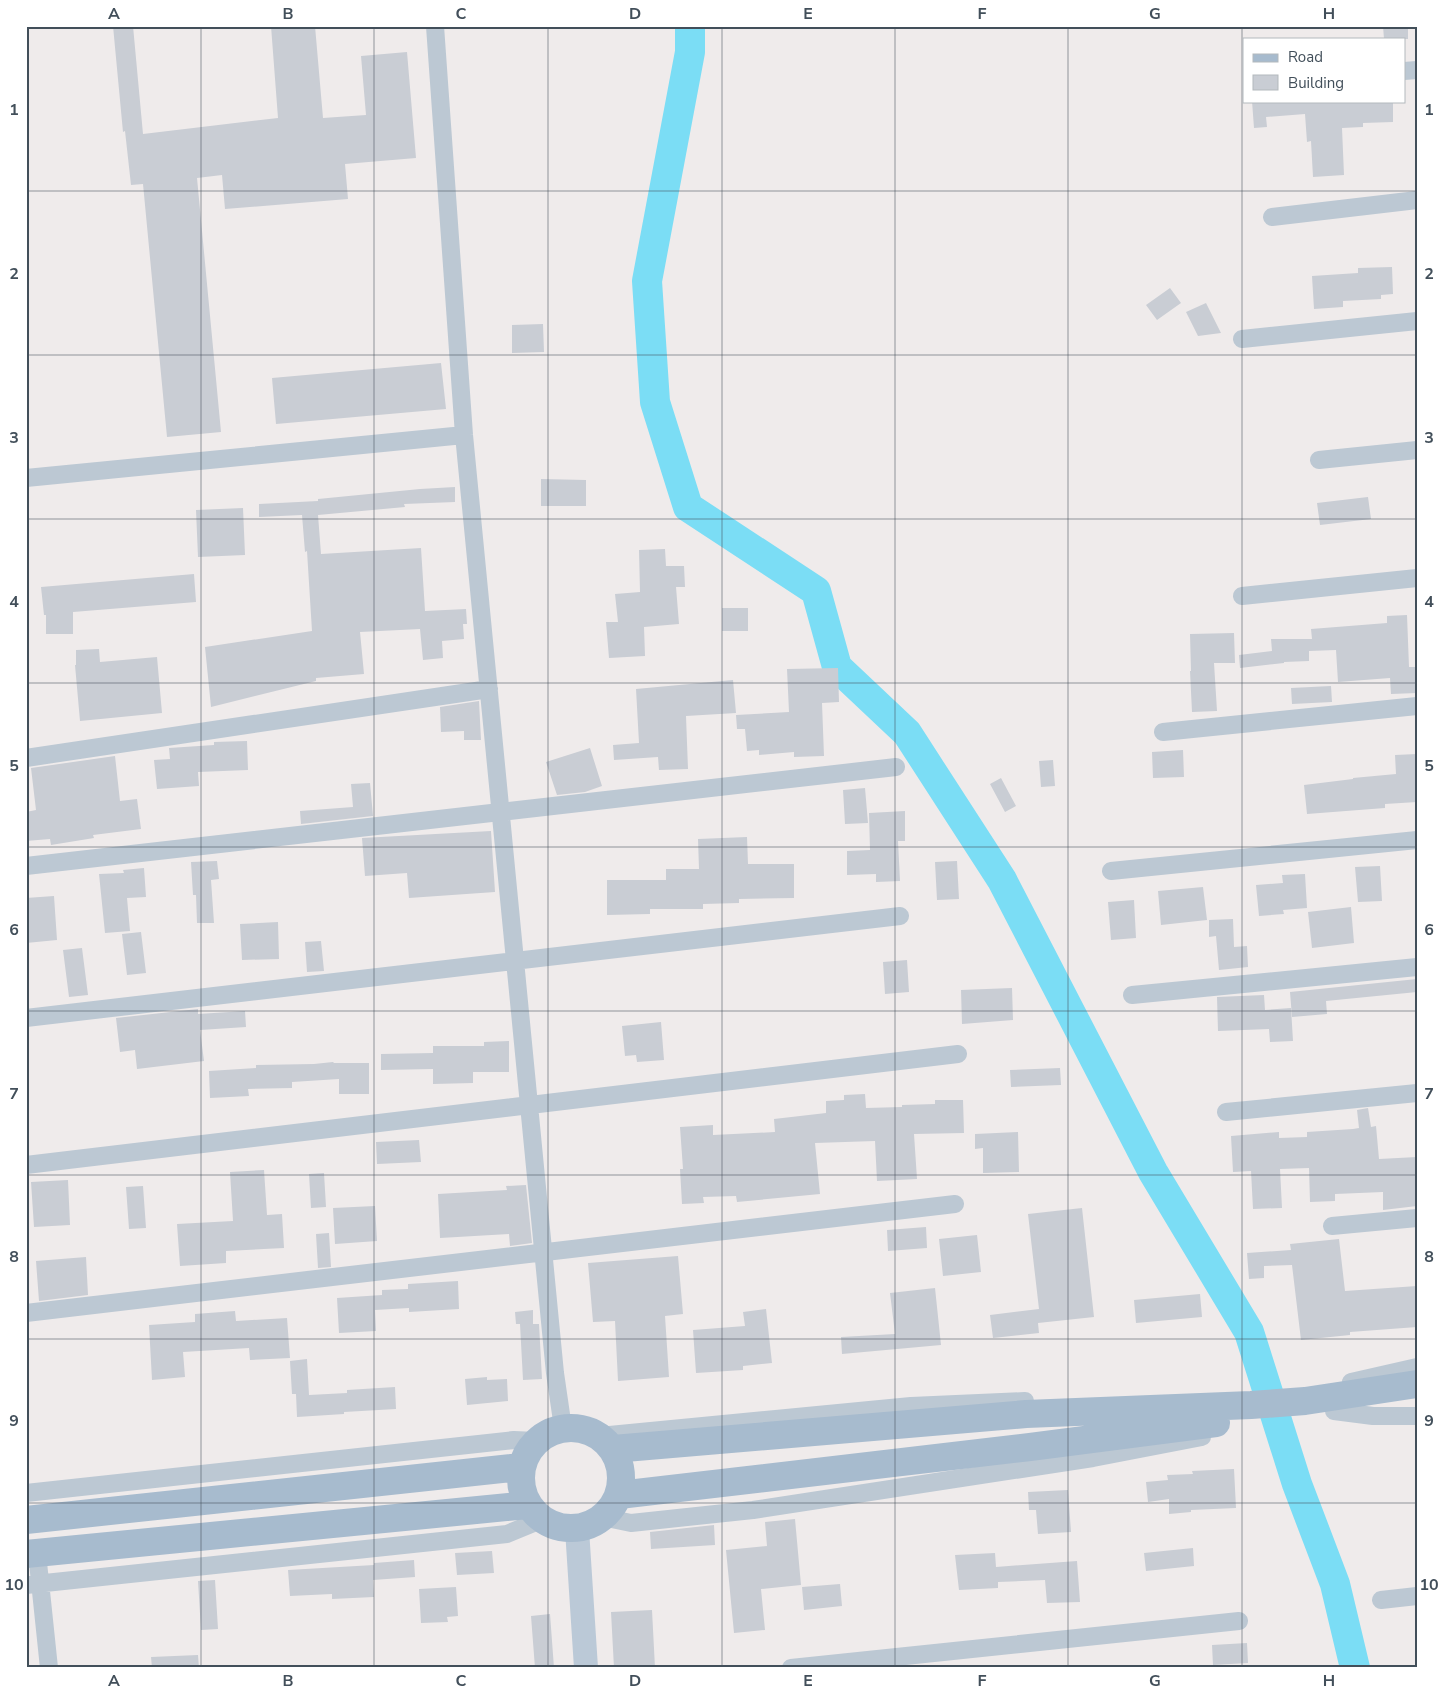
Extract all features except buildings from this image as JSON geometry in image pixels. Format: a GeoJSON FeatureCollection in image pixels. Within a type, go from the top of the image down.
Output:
{"type":"FeatureCollection","features":[{"type":"Feature","properties":{"kind":"main road"},"geometry":{"type":"LineString","coordinates":[[606,1443],[1026,1414],[1211,1415],[1334,1404],[1417,1384]]}},
{"type":"Feature","properties":{"kind":"main road"},"geometry":{"type":"LineString","coordinates":[[1334,1404],[1417,1402]]}},
{"type":"Feature","properties":{"kind":"main road"},"geometry":{"type":"LineString","coordinates":[[619,1494],[1030,1447],[1211,1415]]}},
{"type":"Feature","properties":{"kind":"main road"},"geometry":{"type":"LineString","coordinates":[[563,1428],[582,1429],[606,1443],[621,1471],[619,1494],[610,1511],[595,1523],[577,1529],[558,1528],[534,1512],[520,1487],[521,1467],[526,1453],[536,1441],[548,1433],[563,1428]]}},
{"type":"Feature","properties":{"kind":"main road"},"geometry":{"type":"LineString","coordinates":[[26,1520],[521,1467]]}},
{"type":"Feature","properties":{"kind":"main road"},"geometry":{"type":"LineString","coordinates":[[32,1554],[534,1512]]}},
{"type":"Feature","properties":{"kind":"main road"},"geometry":{"type":"LineString","coordinates":[[577,1529],[586,1668]]}},
{"type":"Feature","properties":{"kind":"street"},"geometry":{"type":"LineString","coordinates":[[435,26],[464,435],[555,1372],[563,1428]]}},
{"type":"Feature","properties":{"kind":"street"},"geometry":{"type":"LineString","coordinates":[[1272,217],[1417,200]]}},
{"type":"Feature","properties":{"kind":"street"},"geometry":{"type":"LineString","coordinates":[[1242,339],[1417,320]]}},
{"type":"Feature","properties":{"kind":"street"},"geometry":{"type":"LineString","coordinates":[[26,478],[464,435]]}},
{"type":"Feature","properties":{"kind":"street"},"geometry":{"type":"LineString","coordinates":[[1319,460],[1417,450]]}},
{"type":"Feature","properties":{"kind":"street"},"geometry":{"type":"LineString","coordinates":[[1242,596],[1417,578]]}},
{"type":"Feature","properties":{"kind":"street"},"geometry":{"type":"LineString","coordinates":[[26,758],[489,689]]}},
{"type":"Feature","properties":{"kind":"street"},"geometry":{"type":"LineString","coordinates":[[1163,732],[1417,706]]}},
{"type":"Feature","properties":{"kind":"street"},"geometry":{"type":"LineString","coordinates":[[26,866],[896,767]]}},
{"type":"Feature","properties":{"kind":"street"},"geometry":{"type":"LineString","coordinates":[[1111,871],[1417,840]]}},
{"type":"Feature","properties":{"kind":"street"},"geometry":{"type":"LineString","coordinates":[[26,1018],[900,916]]}},
{"type":"Feature","properties":{"kind":"street"},"geometry":{"type":"LineString","coordinates":[[1132,995],[1417,966]]}},
{"type":"Feature","properties":{"kind":"street"},"geometry":{"type":"LineString","coordinates":[[26,1165],[958,1054]]}},
{"type":"Feature","properties":{"kind":"street"},"geometry":{"type":"LineString","coordinates":[[1226,1112],[1417,1093]]}},
{"type":"Feature","properties":{"kind":"street"},"geometry":{"type":"LineString","coordinates":[[26,1313],[956,1204]]}},
{"type":"Feature","properties":{"kind":"street"},"geometry":{"type":"LineString","coordinates":[[1332,1226],[1417,1218]]}},
{"type":"Feature","properties":{"kind":"street"},"geometry":{"type":"LineString","coordinates":[[1417,1367],[1338,1385],[1334,1404],[1373,1416],[1417,1416]]}},
{"type":"Feature","properties":{"kind":"street"},"geometry":{"type":"LineString","coordinates":[[602,1517],[632,1523],[753,1510],[1093,1458],[1208,1436],[1211,1415]]}},
{"type":"Feature","properties":{"kind":"street"},"geometry":{"type":"LineString","coordinates":[[26,1493],[514,1440],[536,1441]]}},
{"type":"Feature","properties":{"kind":"street"},"geometry":{"type":"LineString","coordinates":[[33,1584],[507,1534],[534,1512]]}},
{"type":"Feature","properties":{"kind":"street"},"geometry":{"type":"LineString","coordinates":[[32,1554],[33,1584],[49,1668]]}},
{"type":"Feature","properties":{"kind":"street"},"geometry":{"type":"LineString","coordinates":[[1381,1600],[1417,1596]]}},
{"type":"Feature","properties":{"kind":"street"},"geometry":{"type":"LineString","coordinates":[[791,1668],[1239,1621]]}},
{"type":"Feature","properties":{"kind":"waterway"},"geometry":{"type":"LineString","coordinates":[[690,26],[690,52],[647,281],[655,402],[688,507],[816,591],[837,667],[907,733],[1002,880],[1153,1172],[1249,1332],[1297,1484],[1335,1584],[1355,1668]]}}]}
